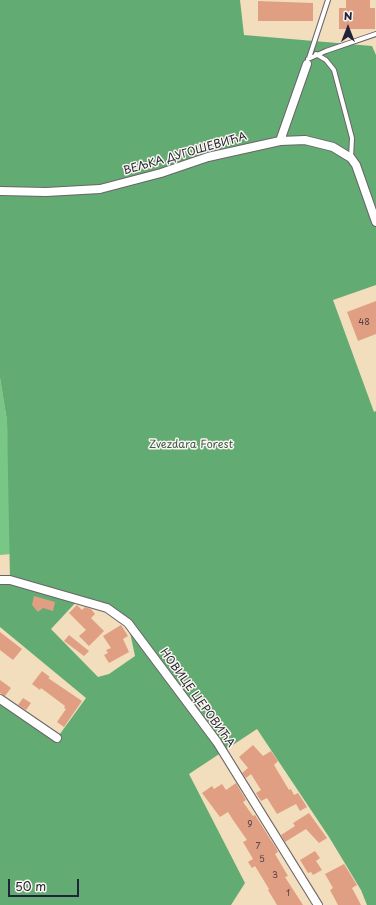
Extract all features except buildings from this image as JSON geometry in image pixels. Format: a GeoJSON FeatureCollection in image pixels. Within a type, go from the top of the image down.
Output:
{"type":"FeatureCollection","features":[{"type":"Feature","properties":{"kind":"street"},"geometry":{"type":"LineString","coordinates":[[280,141],[308,61]]}},
{"type":"Feature","properties":{"kind":"street","name":"ВЕЉКА ДУГОШЕВИЋА"},"geometry":{"type":"LineString","coordinates":[[0,191],[46,192],[100,189],[161,173],[208,157],[280,141],[305,140],[319,143],[344,152],[351,158]]}},
{"type":"Feature","properties":{"kind":"street"},"geometry":{"type":"LineString","coordinates":[[351,158],[356,165],[376,222]]}},
{"type":"Feature","properties":{"kind":"street","name":"НОВИЦЕ ЦЕРОВИЋА"},"geometry":{"type":"LineString","coordinates":[[0,580],[10,580],[107,608],[128,623],[217,742],[318,905]]}},
{"type":"Feature","properties":{"kind":"street"},"geometry":{"type":"LineString","coordinates":[[0,699],[57,738]]}},
{"type":"Feature","properties":{"kind":"lane"},"geometry":{"type":"LineString","coordinates":[[308,61],[328,0]]}},
{"type":"Feature","properties":{"kind":"lane"},"geometry":{"type":"LineString","coordinates":[[308,61],[316,54],[376,34]]}},
{"type":"Feature","properties":{"kind":"lane"},"geometry":{"type":"LineString","coordinates":[[316,54],[326,60],[334,70],[352,138],[351,158]]}},
{"type":"Feature","properties":{"kind":"green space","name":"Zvezdara Forest"},"geometry":{"type":"Polygon","coordinates":[[[0,0],[240,0],[244,35],[372,46],[376,55],[376,285],[333,300],[374,412],[376,411],[376,905],[367,905],[361,890],[329,837],[257,729],[189,774],[245,883],[231,905],[0,905],[0,699],[57,738],[86,698],[0,627],[0,580],[10,580],[7,421],[0,378],[0,0]],[[78,600],[51,629],[98,677],[109,674],[135,656],[128,623],[123,618],[78,600]]]}},
{"type":"Feature","properties":{"kind":"green space"},"geometry":{"type":"Polygon","coordinates":[[[0,378],[7,421],[12,554],[0,555],[0,378]]]}}]}
